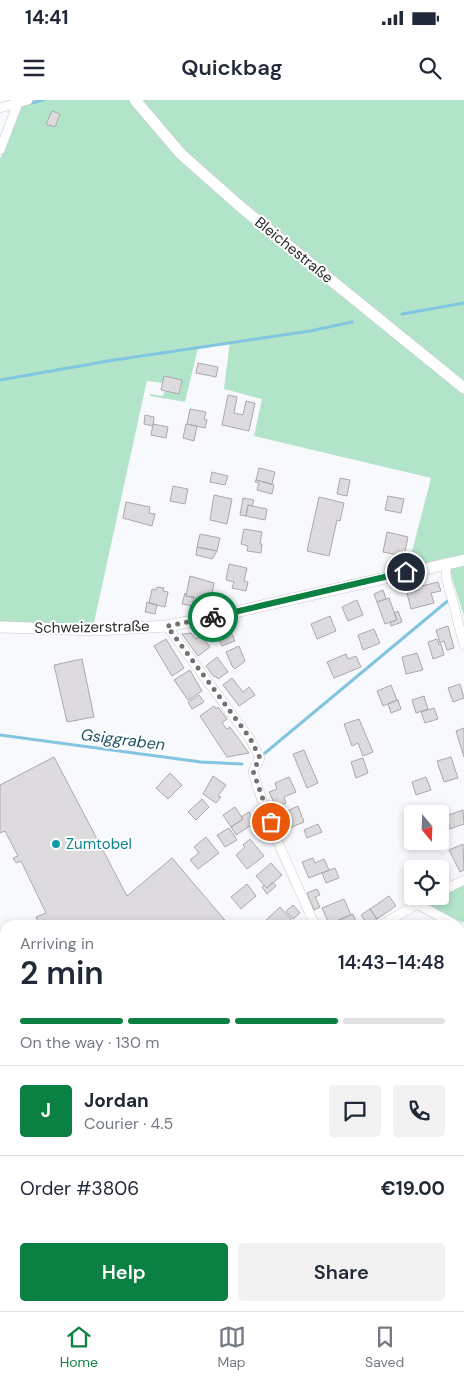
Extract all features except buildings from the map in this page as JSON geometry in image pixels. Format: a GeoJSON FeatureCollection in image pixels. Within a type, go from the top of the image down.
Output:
{"type":"FeatureCollection","features":[{"type":"Feature","properties":{"kind":"street"},"geometry":{"type":"LineString","coordinates":[[0,108],[28,100]]}},
{"type":"Feature","properties":{"kind":"street","name":"Bleichestraße"},"geometry":{"type":"LineString","coordinates":[[135,100],[181,154],[236,202],[464,388]]}},
{"type":"Feature","properties":{"kind":"street"},"geometry":{"type":"LineString","coordinates":[[0,150],[18,103]]}},
{"type":"Feature","properties":{"kind":"street","name":"Schweizerstraße"},"geometry":{"type":"LineString","coordinates":[[0,627],[97,630],[167,626],[464,560]]}},
{"type":"Feature","properties":{"kind":"street"},"geometry":{"type":"LineString","coordinates":[[446,563],[447,586],[453,600],[464,646]]}},
{"type":"Feature","properties":{"kind":"street"},"geometry":{"type":"LineString","coordinates":[[167,626],[250,738],[260,758],[253,771],[256,785],[313,920]]}},
{"type":"Feature","properties":{"kind":"street"},"geometry":{"type":"LineString","coordinates":[[449,888],[464,880]]}},
{"type":"Feature","properties":{"kind":"street"},"geometry":{"type":"LineString","coordinates":[[390,920],[415,905]]}},
{"type":"Feature","properties":{"kind":"street"},"geometry":{"type":"LineString","coordinates":[[419,905],[447,920]]}},
{"type":"Feature","properties":{"kind":"green space"},"geometry":{"type":"Polygon","coordinates":[[[33,100],[464,100],[464,616],[447,562],[407,571],[431,478],[254,436],[262,399],[224,389],[230,342],[175,351],[198,348],[185,402],[150,396],[150,394],[163,396],[165,390],[179,394],[182,380],[163,383],[147,381],[149,371],[93,627],[0,623],[0,159],[22,105],[33,100]]]}},
{"type":"Feature","properties":{"kind":"green space"},"geometry":{"type":"Polygon","coordinates":[[[464,882],[464,920],[458,920],[428,905],[449,905],[449,891],[464,882]]]}},
{"type":"Feature","properties":{"kind":"waterway"},"geometry":{"type":"LineString","coordinates":[[32,103],[43,100]]}},
{"type":"Feature","properties":{"kind":"waterway"},"geometry":{"type":"LineString","coordinates":[[402,314],[464,303]]}},
{"type":"Feature","properties":{"kind":"waterway"},"geometry":{"type":"LineString","coordinates":[[0,380],[108,361],[310,331],[352,322]]}},
{"type":"Feature","properties":{"kind":"waterway","name":"Gsiggraben"},"geometry":{"type":"LineString","coordinates":[[265,753],[450,599]]}},
{"type":"Feature","properties":{"kind":"waterway","name":"Gsiggraben"},"geometry":{"type":"LineString","coordinates":[[0,735],[201,762],[242,764]]}},
{"type":"Feature","properties":{"kind":"way so far"},"geometry":{"type":"LineString","coordinates":[[213,617],[167,626],[250,738],[260,758],[253,771],[256,785],[271,822]]}},
{"type":"Feature","properties":{"kind":"place","name":"Zumtobel"},"geometry":{"type":"Point","coordinates":[56,844]}},
{"type":"Feature","properties":{"kind":"route"},"geometry":{"type":"LineString","coordinates":[[213,617],[406,572]]}}]}
